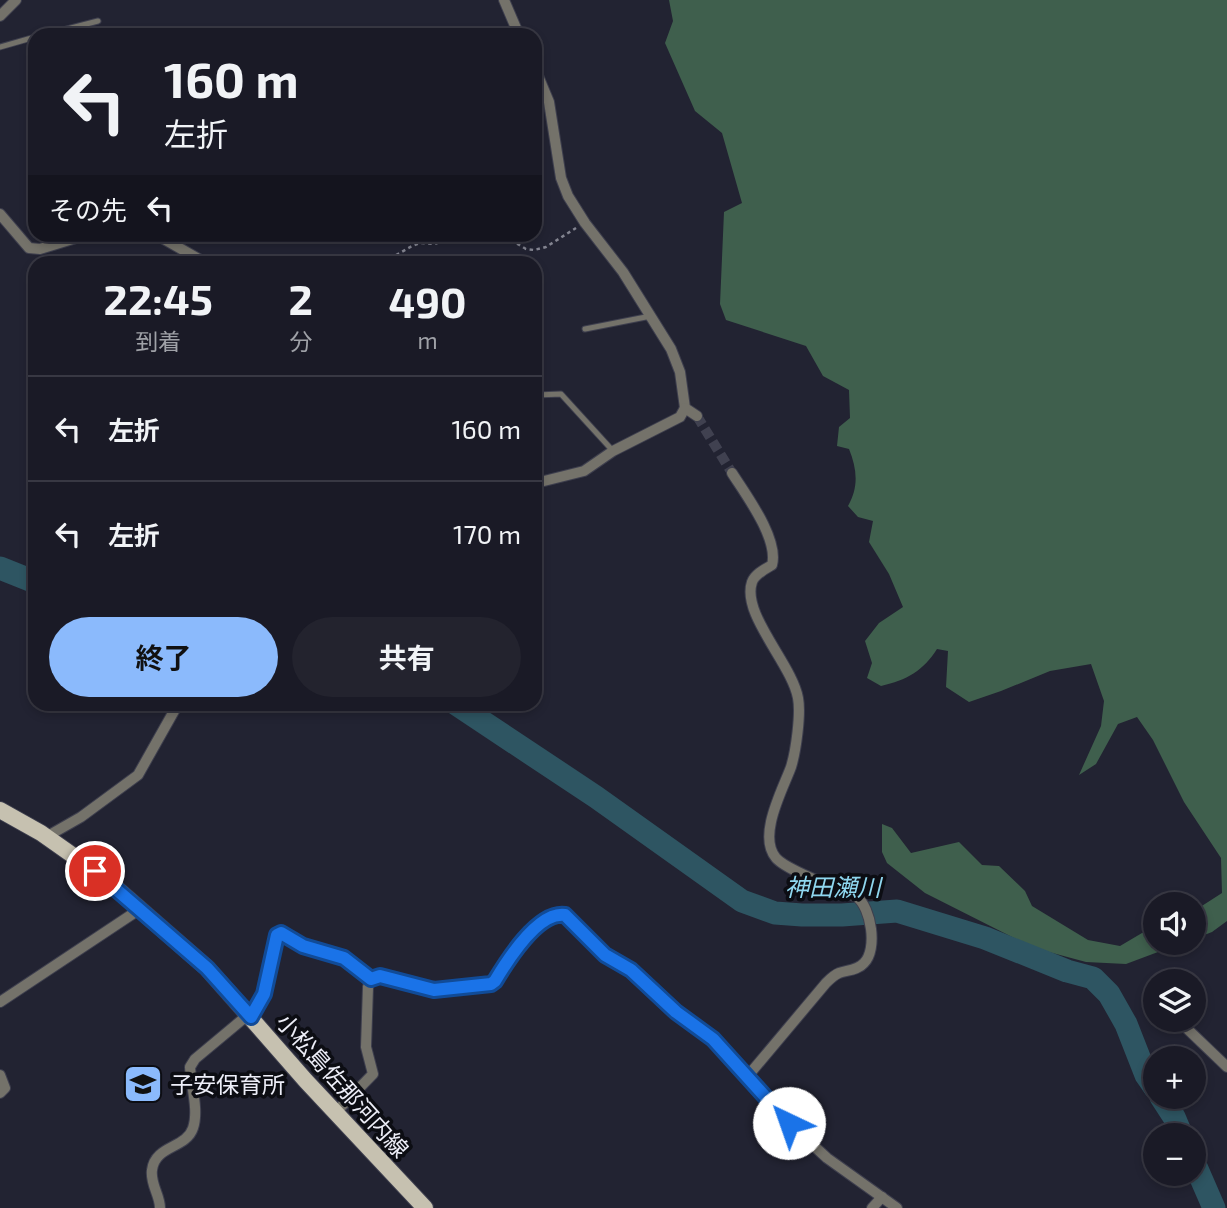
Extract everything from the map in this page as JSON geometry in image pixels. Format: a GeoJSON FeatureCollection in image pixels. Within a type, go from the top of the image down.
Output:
{"type":"FeatureCollection","features":[{"type":"Feature","properties":{"kind":"main road","name":"小松島佐那河内線"},"geometry":{"type":"LineString","coordinates":[[0,810],[46,837],[102,876],[207,968],[335,1113],[425,1208]]}},
{"type":"Feature","properties":{"kind":"street"},"geometry":{"type":"LineString","coordinates":[[0,16],[16,0]]}},
{"type":"Feature","properties":{"kind":"street"},"geometry":{"type":"LineString","coordinates":[[504,0],[516,28]]}},
{"type":"Feature","properties":{"kind":"street"},"geometry":{"type":"LineString","coordinates":[[542,88],[553,119],[561,178],[568,196],[623,272],[671,349],[680,372],[685,408],[680,417],[613,451],[584,471],[542,482]]}},
{"type":"Feature","properties":{"kind":"street"},"geometry":{"type":"LineString","coordinates":[[0,214],[29,248],[40,249],[63,242]]}},
{"type":"Feature","properties":{"kind":"street"},"geometry":{"type":"LineString","coordinates":[[169,242],[194,256]]}},
{"type":"Feature","properties":{"kind":"street"},"geometry":{"type":"LineString","coordinates":[[685,408],[697,416]]}},
{"type":"Feature","properties":{"kind":"street"},"geometry":{"type":"LineString","coordinates":[[732,473],[761,520],[774,558],[772,565],[756,575],[752,583],[754,609],[788,670],[799,701],[791,765],[776,801],[771,825],[771,848],[776,858],[791,868],[857,897],[869,913],[870,951],[867,961],[859,967],[837,974],[826,983],[747,1077]]}},
{"type":"Feature","properties":{"kind":"street"},"geometry":{"type":"LineString","coordinates":[[46,837],[81,817],[138,775],[174,711]]}},
{"type":"Feature","properties":{"kind":"street"},"geometry":{"type":"LineString","coordinates":[[0,1002],[140,909]]}},
{"type":"Feature","properties":{"kind":"street"},"geometry":{"type":"LineString","coordinates":[[335,1113],[373,1074],[366,1047],[371,979],[380,976],[434,990],[491,984],[515,948],[546,919],[556,914],[565,915],[605,955],[631,970],[676,1012],[713,1039],[789,1123],[827,1158],[897,1208]]}},
{"type":"Feature","properties":{"kind":"street"},"geometry":{"type":"LineString","coordinates":[[160,1208],[153,1186],[152,1170],[156,1157],[184,1140],[193,1129],[195,1112],[190,1067],[195,1059],[250,1015]]}},
{"type":"Feature","properties":{"kind":"street"},"geometry":{"type":"LineString","coordinates":[[1191,1032],[1227,1067]]}},
{"type":"Feature","properties":{"kind":"street"},"geometry":{"type":"LineString","coordinates":[[0,1075],[5,1088],[0,1093]]}},
{"type":"Feature","properties":{"kind":"street"},"geometry":{"type":"LineString","coordinates":[[872,1208],[882,1197]]}},
{"type":"Feature","properties":{"kind":"lane"},"geometry":{"type":"LineString","coordinates":[[71,28],[98,21]]}},
{"type":"Feature","properties":{"kind":"lane"},"geometry":{"type":"LineString","coordinates":[[0,47],[28,39]]}},
{"type":"Feature","properties":{"kind":"lane"},"geometry":{"type":"LineString","coordinates":[[585,329],[651,316]]}},
{"type":"Feature","properties":{"kind":"lane"},"geometry":{"type":"LineString","coordinates":[[542,394],[561,394],[613,451]]}},
{"type":"Feature","properties":{"kind":"lane"},"geometry":{"type":"LineString","coordinates":[[250,1015],[264,994],[277,935],[281,933],[303,946],[344,958],[371,979]]}},
{"type":"Feature","properties":{"kind":"path"},"geometry":{"type":"LineString","coordinates":[[514,242],[526,249],[546,247],[585,223]]}},
{"type":"Feature","properties":{"kind":"path"},"geometry":{"type":"LineString","coordinates":[[394,256],[419,243],[440,242]]}},
{"type":"Feature","properties":{"kind":"green space"},"geometry":{"type":"Polygon","coordinates":[[[669,0],[1227,0],[1227,921],[1212,932],[1206,934],[1206,903],[1222,893],[1221,858],[1184,802],[1153,740],[1137,717],[1118,724],[1096,764],[1079,775],[1101,726],[1104,701],[1091,664],[1050,671],[969,702],[946,687],[948,651],[937,649],[920,669],[899,681],[881,686],[867,678],[872,663],[865,641],[879,623],[903,607],[889,574],[869,542],[873,521],[858,517],[848,506],[855,485],[854,464],[849,449],[837,446],[839,427],[850,418],[849,390],[823,376],[806,346],[726,320],[720,304],[724,212],[742,203],[722,133],[695,111],[665,43],[673,21],[669,0]]]}},
{"type":"Feature","properties":{"kind":"green space"},"geometry":{"type":"Polygon","coordinates":[[[882,824],[892,828],[911,853],[959,842],[982,865],[999,866],[1025,891],[1032,906],[1088,940],[1120,946],[1143,933],[1143,955],[1150,955],[1126,964],[1086,962],[1034,948],[925,893],[887,863],[882,852],[882,824]]]}},
{"type":"Feature","properties":{"kind":"waterway","name":"神田瀬川"},"geometry":{"type":"LineString","coordinates":[[0,568],[28,579]]}},
{"type":"Feature","properties":{"kind":"waterway","name":"神田瀬川"},"geometry":{"type":"LineString","coordinates":[[467,711],[596,797],[742,901],[775,913],[802,915],[897,911],[985,938],[1067,971],[1093,978],[1109,994],[1126,1024],[1143,1067]]}},
{"type":"Feature","properties":{"kind":"waterway","name":"神田瀬川"},"geometry":{"type":"LineString","coordinates":[[1169,1109],[1177,1123]]}},
{"type":"Feature","properties":{"kind":"waterway","name":"神田瀬川"},"geometry":{"type":"LineString","coordinates":[[1204,1186],[1214,1208]]}},
{"type":"Feature","properties":{"kind":"tunnel"},"geometry":{"type":"LineString","coordinates":[[697,416],[732,473]]}},
{"type":"Feature","properties":{"kind":"place","name":"子安保育所"},"geometry":{"type":"Point","coordinates":[143,1084]}},
{"type":"Feature","properties":{"kind":"route"},"geometry":{"type":"LineString","coordinates":[[95,871],[207,968],[251,1017],[264,994],[277,935],[281,933],[303,946],[344,958],[371,979],[380,976],[434,990],[491,984],[515,948],[546,919],[556,914],[565,915],[605,955],[631,970],[676,1012],[713,1039],[789,1123]]}}]}
